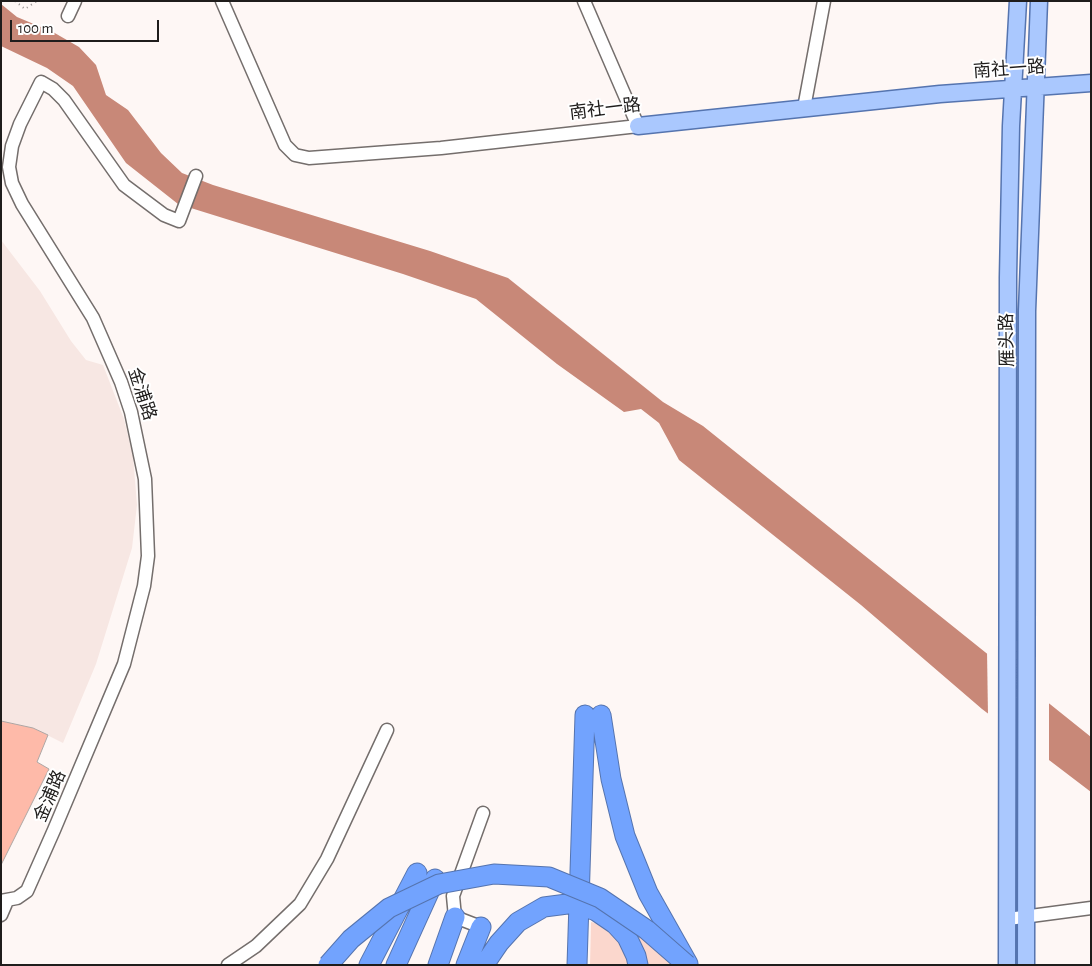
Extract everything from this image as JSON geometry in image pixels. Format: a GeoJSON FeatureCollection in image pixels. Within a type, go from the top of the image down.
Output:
{"type":"FeatureCollection","features":[{"type":"Feature","properties":{"kind":"highway"},"geometry":{"type":"LineString","coordinates":[[576,965],[593,715],[626,836],[648,893],[688,965]]}},
{"type":"Feature","properties":{"kind":"highway"},"geometry":{"type":"LineString","coordinates":[[369,965],[417,873]]}},
{"type":"Feature","properties":{"kind":"highway"},"geometry":{"type":"LineString","coordinates":[[328,965],[351,939],[389,908],[439,884],[494,874],[549,877],[600,898],[647,930],[688,965]]}},
{"type":"Feature","properties":{"kind":"highway"},"geometry":{"type":"LineString","coordinates":[[396,965],[435,879]]}},
{"type":"Feature","properties":{"kind":"highway"},"geometry":{"type":"LineString","coordinates":[[484,965],[499,943],[518,922],[544,907],[576,903],[596,911],[616,924],[627,937],[638,965]]}},
{"type":"Feature","properties":{"kind":"highway"},"geometry":{"type":"LineString","coordinates":[[438,965],[455,917]]}},
{"type":"Feature","properties":{"kind":"highway"},"geometry":{"type":"LineString","coordinates":[[466,965],[481,926]]}},
{"type":"Feature","properties":{"kind":"main road","name":"雁头路"},"geometry":{"type":"LineString","coordinates":[[1007,965],[1008,277],[1013,89],[1018,1]]}},
{"type":"Feature","properties":{"kind":"main road","name":"雁头路"},"geometry":{"type":"LineString","coordinates":[[1026,965],[1027,311],[1039,1]]}},
{"type":"Feature","properties":{"kind":"main road","name":"南社一路"},"geometry":{"type":"LineString","coordinates":[[638,126],[804,108],[1091,83]]}},
{"type":"Feature","properties":{"kind":"street"},"geometry":{"type":"LineString","coordinates":[[68,16],[74,1]]}},
{"type":"Feature","properties":{"kind":"street","name":"南社一路"},"geometry":{"type":"LineString","coordinates":[[222,1],[285,146],[298,156],[318,158],[441,148],[638,126]]}},
{"type":"Feature","properties":{"kind":"street"},"geometry":{"type":"LineString","coordinates":[[584,1],[638,126]]}},
{"type":"Feature","properties":{"kind":"street"},"geometry":{"type":"LineString","coordinates":[[804,108],[824,1]]}},
{"type":"Feature","properties":{"kind":"street","name":"金浦路"},"geometry":{"type":"LineString","coordinates":[[1,915],[4,901],[23,895],[30,886],[124,664],[144,586],[148,556],[147,504],[141,456],[131,412],[121,382],[93,318],[22,204],[9,175],[14,138],[41,82],[54,89],[64,100],[124,185],[164,215],[181,218],[196,176]]}},
{"type":"Feature","properties":{"kind":"street"},"geometry":{"type":"LineString","coordinates":[[228,965],[256,946],[300,904],[327,859],[387,730]]}},
{"type":"Feature","properties":{"kind":"street"},"geometry":{"type":"LineString","coordinates":[[481,926],[455,917],[452,896],[484,814]]}},
{"type":"Feature","properties":{"kind":"street"},"geometry":{"type":"LineString","coordinates":[[1008,919],[1091,908]]}},
{"type":"Feature","properties":{"kind":"path"},"geometry":{"type":"LineString","coordinates":[[15,1],[25,9],[37,1]]}},
{"type":"Feature","properties":{"kind":"shaded area"},"geometry":{"type":"Polygon","coordinates":[[[1,4],[17,17],[53,32],[79,47],[96,65],[106,95],[128,110],[161,153],[182,173],[213,185],[430,251],[508,278],[663,402],[703,426],[1091,737],[1091,792],[982,709],[861,605],[679,460],[659,423],[641,409],[624,412],[557,364],[476,299],[403,274],[178,204],[126,163],[73,86],[47,68],[1,46],[1,4]]]}},
{"type":"Feature","properties":{"kind":"shaded area"},"geometry":{"type":"Polygon","coordinates":[[[1,240],[40,291],[71,341],[86,360],[103,365],[124,419],[133,456],[137,505],[132,548],[96,664],[63,743],[33,728],[1,721],[1,240]]]}},
{"type":"Feature","properties":{"kind":"shaded area"},"geometry":{"type":"Polygon","coordinates":[[[591,922],[646,936],[682,965],[590,965],[591,922]]]}},
{"type":"Feature","properties":{"kind":"pier"},"geometry":{"type":"Polygon","coordinates":[[[987,650],[1049,699],[1049,763],[988,716],[987,650]]]}},
{"type":"Feature","properties":{"kind":"building"},"geometry":{"type":"Polygon","coordinates":[[[1,721],[33,728],[48,735],[37,762],[49,769],[1,865],[1,721]]]}}]}
